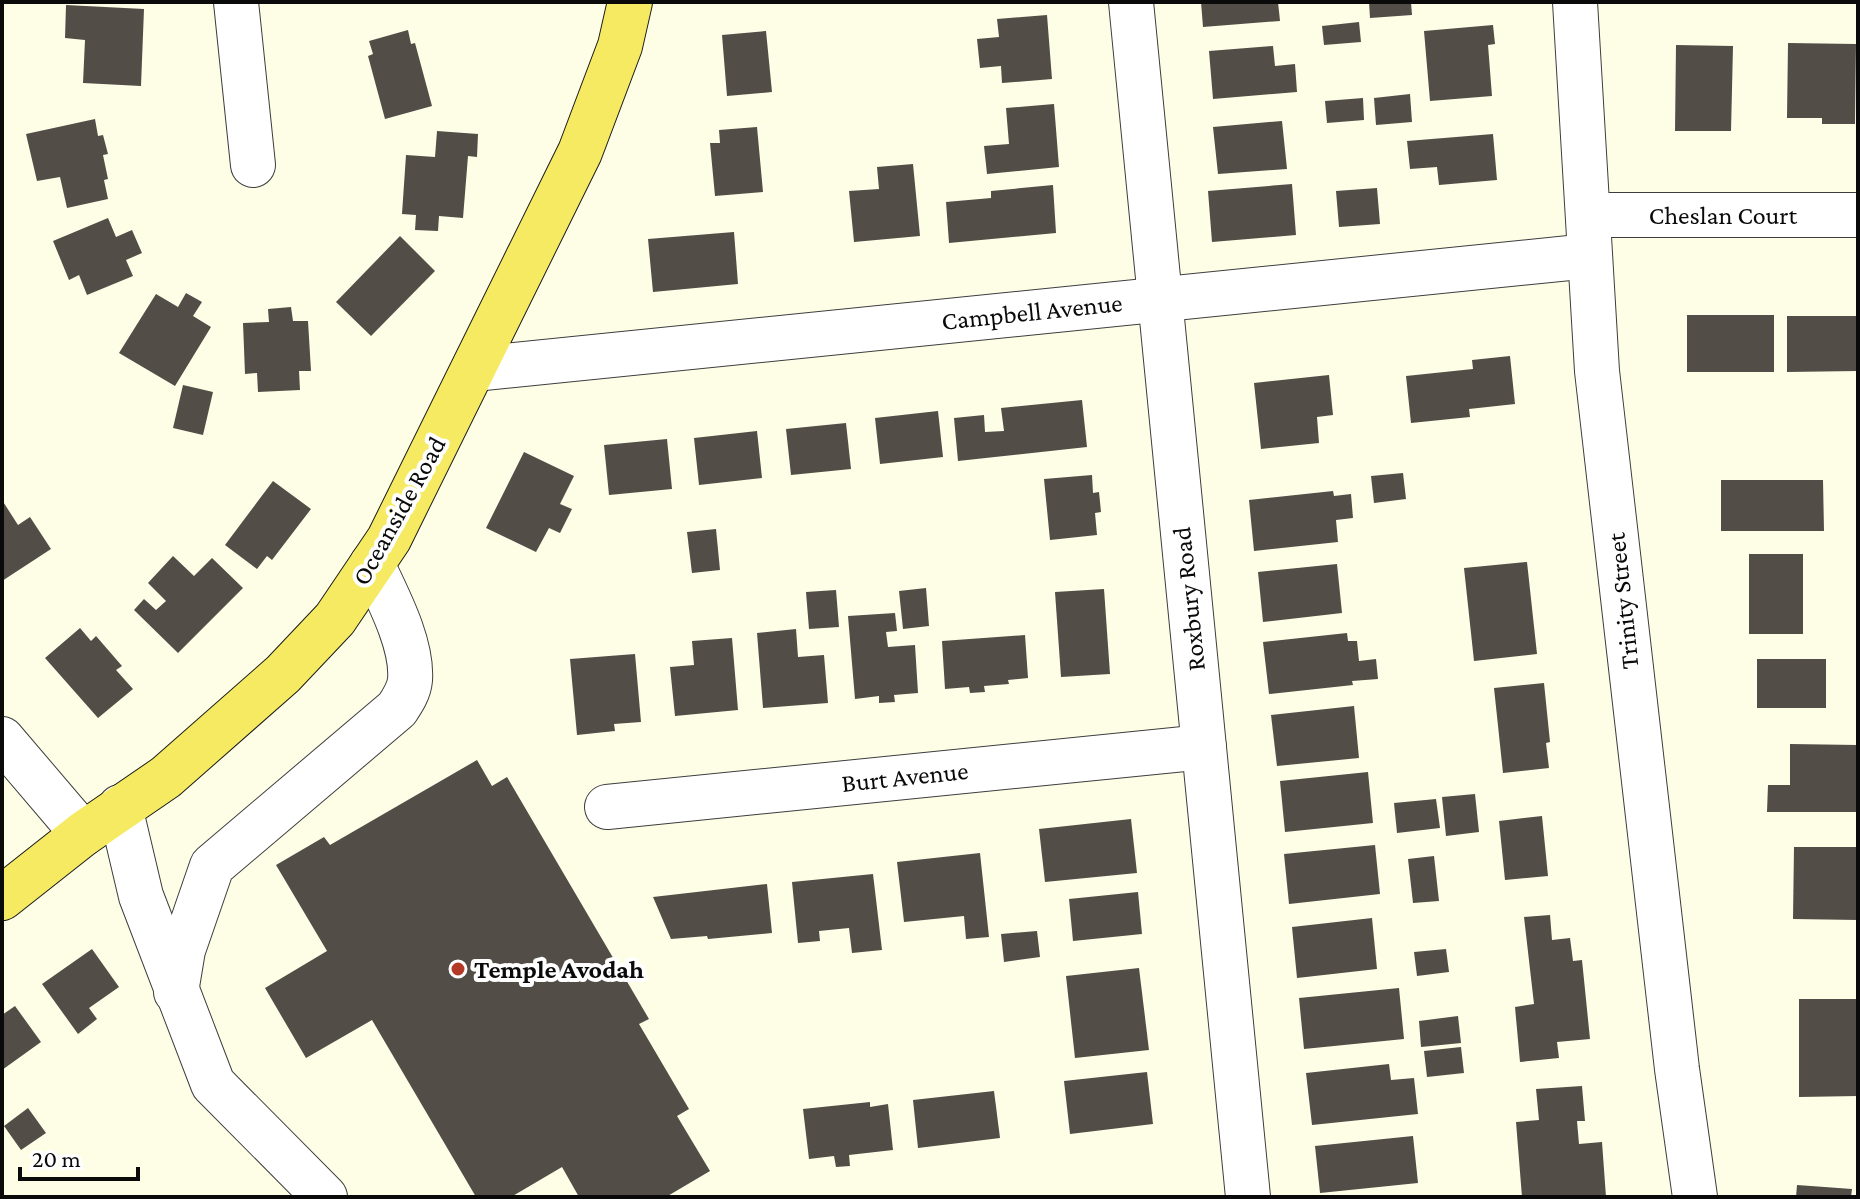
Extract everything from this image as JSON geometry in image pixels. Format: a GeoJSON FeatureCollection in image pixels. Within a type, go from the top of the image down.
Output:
{"type":"FeatureCollection","features":[{"type":"Feature","properties":{"kind":"main road","name":"Oceanside Road"},"geometry":{"type":"LineString","coordinates":[[2,898],[83,834],[166,777],[283,674],[335,619],[389,539],[580,152],[620,46],[630,2]]}},
{"type":"Feature","properties":{"kind":"street"},"geometry":{"type":"LineString","coordinates":[[236,2],[253,165]]}},
{"type":"Feature","properties":{"kind":"street","name":"Roxbury Road"},"geometry":{"type":"LineString","coordinates":[[1131,2],[1248,1197]]}},
{"type":"Feature","properties":{"kind":"street","name":"Trinity Street"},"geometry":{"type":"LineString","coordinates":[[1575,2],[1597,371],[1677,1069],[1695,1197]]}},
{"type":"Feature","properties":{"kind":"street","name":"Cheslan Court"},"geometry":{"type":"LineString","coordinates":[[1589,236],[1858,215]]}},
{"type":"Feature","properties":{"kind":"street","name":"Campbell Avenue"},"geometry":{"type":"LineString","coordinates":[[474,369],[1160,299],[1589,236]]}},
{"type":"Feature","properties":{"kind":"street"},"geometry":{"type":"LineString","coordinates":[[176,992],[183,950],[212,866],[397,709],[406,696],[410,682],[403,639],[372,564]]}},
{"type":"Feature","properties":{"kind":"street"},"geometry":{"type":"LineString","coordinates":[[2,739],[83,834]]}},
{"type":"Feature","properties":{"kind":"street","name":"Burt Avenue"},"geometry":{"type":"LineString","coordinates":[[607,807],[1204,747]]}},
{"type":"Feature","properties":{"kind":"street"},"geometry":{"type":"LineString","coordinates":[[120,807],[141,896],[213,1084],[325,1197]]}},
{"type":"Feature","properties":{"kind":"building"},"geometry":{"type":"Polygon","coordinates":[[[1201,2],[1278,2],[1280,21],[1203,27],[1201,2]]]}},
{"type":"Feature","properties":{"kind":"building"},"geometry":{"type":"Polygon","coordinates":[[[1369,2],[1411,2],[1412,15],[1370,18],[1369,2]]]}},
{"type":"Feature","properties":{"kind":"building"},"geometry":{"type":"Polygon","coordinates":[[[66,5],[144,9],[141,86],[83,83],[85,40],[65,38],[66,5]]]}},
{"type":"Feature","properties":{"kind":"building"},"geometry":{"type":"Polygon","coordinates":[[[1047,15],[1052,79],[1002,83],[1001,66],[980,68],[977,39],[999,37],[997,19],[1047,15]]]}},
{"type":"Feature","properties":{"kind":"building"},"geometry":{"type":"Polygon","coordinates":[[[1359,22],[1361,42],[1324,45],[1322,26],[1359,22]]]}},
{"type":"Feature","properties":{"kind":"building"},"geometry":{"type":"Polygon","coordinates":[[[1493,25],[1495,44],[1488,45],[1492,96],[1430,101],[1424,31],[1493,25]]]}},
{"type":"Feature","properties":{"kind":"building"},"geometry":{"type":"Polygon","coordinates":[[[408,30],[411,44],[415,43],[432,106],[385,119],[368,56],[373,54],[369,41],[408,30]]]}},
{"type":"Feature","properties":{"kind":"building"},"geometry":{"type":"Polygon","coordinates":[[[766,31],[772,92],[727,96],[722,35],[766,31]]]}},
{"type":"Feature","properties":{"kind":"building"},"geometry":{"type":"Polygon","coordinates":[[[1788,43],[1856,44],[1855,124],[1822,124],[1822,118],[1787,118],[1788,43]]]}},
{"type":"Feature","properties":{"kind":"building"},"geometry":{"type":"Polygon","coordinates":[[[1676,45],[1733,46],[1731,131],[1675,131],[1676,45]]]}},
{"type":"Feature","properties":{"kind":"building"},"geometry":{"type":"Polygon","coordinates":[[[1273,46],[1275,66],[1295,64],[1297,92],[1213,99],[1209,51],[1273,46]]]}},
{"type":"Feature","properties":{"kind":"building"},"geometry":{"type":"Polygon","coordinates":[[[1410,94],[1412,122],[1376,125],[1374,98],[1410,94]]]}},
{"type":"Feature","properties":{"kind":"building"},"geometry":{"type":"Polygon","coordinates":[[[1363,98],[1364,120],[1327,123],[1325,101],[1363,98]]]}},
{"type":"Feature","properties":{"kind":"building"},"geometry":{"type":"Polygon","coordinates":[[[1054,104],[1059,167],[987,174],[984,146],[1009,144],[1006,108],[1054,104]]]}},
{"type":"Feature","properties":{"kind":"building"},"geometry":{"type":"Polygon","coordinates":[[[95,119],[98,136],[103,135],[108,154],[103,155],[108,199],[67,208],[60,177],[37,181],[26,134],[95,119]]]}},
{"type":"Feature","properties":{"kind":"building"},"geometry":{"type":"Polygon","coordinates":[[[1282,121],[1287,169],[1218,174],[1213,127],[1282,121]]]}},
{"type":"Feature","properties":{"kind":"building"},"geometry":{"type":"Polygon","coordinates":[[[757,127],[763,192],[715,196],[710,143],[720,143],[719,130],[757,127]]]}},
{"type":"Feature","properties":{"kind":"building"},"geometry":{"type":"Polygon","coordinates":[[[437,131],[478,134],[477,157],[468,156],[463,218],[439,216],[438,231],[415,230],[416,215],[402,214],[406,155],[435,157],[437,131]]]}},
{"type":"Feature","properties":{"kind":"building"},"geometry":{"type":"Polygon","coordinates":[[[1493,134],[1497,180],[1439,185],[1437,167],[1410,169],[1407,141],[1493,134]]]}},
{"type":"Feature","properties":{"kind":"building"},"geometry":{"type":"Polygon","coordinates":[[[913,164],[920,236],[854,242],[849,191],[879,189],[877,167],[913,164]]]}},
{"type":"Feature","properties":{"kind":"building"},"geometry":{"type":"Polygon","coordinates":[[[1292,184],[1296,235],[1212,242],[1208,191],[1292,184]]]}},
{"type":"Feature","properties":{"kind":"building"},"geometry":{"type":"Polygon","coordinates":[[[1053,185],[1056,233],[949,243],[946,202],[991,198],[991,191],[1053,185]]]}},
{"type":"Feature","properties":{"kind":"building"},"geometry":{"type":"Polygon","coordinates":[[[1377,188],[1380,224],[1339,227],[1336,191],[1377,188]]]}},
{"type":"Feature","properties":{"kind":"building"},"geometry":{"type":"Polygon","coordinates":[[[108,218],[116,237],[132,230],[142,253],[126,260],[133,276],[87,295],[79,275],[69,280],[53,241],[108,218]]]}},
{"type":"Feature","properties":{"kind":"building"},"geometry":{"type":"Polygon","coordinates":[[[734,232],[738,284],[653,292],[648,239],[734,232]]]}},
{"type":"Feature","properties":{"kind":"building"},"geometry":{"type":"Polygon","coordinates":[[[400,236],[435,271],[371,336],[336,302],[400,236]]]}},
{"type":"Feature","properties":{"kind":"building"},"geometry":{"type":"Polygon","coordinates":[[[186,293],[202,302],[193,316],[211,327],[175,386],[119,353],[156,294],[178,307],[186,293]]]}},
{"type":"Feature","properties":{"kind":"building"},"geometry":{"type":"Polygon","coordinates":[[[291,307],[293,321],[308,321],[311,371],[299,371],[300,390],[258,392],[257,373],[245,374],[243,323],[269,322],[268,309],[291,307]]]}},
{"type":"Feature","properties":{"kind":"building"},"geometry":{"type":"Polygon","coordinates":[[[1687,315],[1774,315],[1774,372],[1687,372],[1687,315]]]}},
{"type":"Feature","properties":{"kind":"building"},"geometry":{"type":"Polygon","coordinates":[[[1787,316],[1858,316],[1858,371],[1787,372],[1787,316]]]}},
{"type":"Feature","properties":{"kind":"building"},"geometry":{"type":"Polygon","coordinates":[[[1510,356],[1515,404],[1469,409],[1470,417],[1411,423],[1406,376],[1473,369],[1472,360],[1510,356]]]}},
{"type":"Feature","properties":{"kind":"building"},"geometry":{"type":"Polygon","coordinates":[[[1329,375],[1333,415],[1317,417],[1319,443],[1261,449],[1254,383],[1329,375]]]}},
{"type":"Feature","properties":{"kind":"building"},"geometry":{"type":"Polygon","coordinates":[[[183,385],[213,392],[203,435],[173,428],[183,385]]]}},
{"type":"Feature","properties":{"kind":"building"},"geometry":{"type":"Polygon","coordinates":[[[1082,400],[1087,447],[958,461],[954,418],[984,415],[985,432],[1004,431],[1001,408],[1082,400]]]}},
{"type":"Feature","properties":{"kind":"building"},"geometry":{"type":"Polygon","coordinates":[[[938,411],[943,457],[880,464],[875,418],[938,411]]]}},
{"type":"Feature","properties":{"kind":"building"},"geometry":{"type":"Polygon","coordinates":[[[846,423],[851,469],[791,475],[786,429],[846,423]]]}},
{"type":"Feature","properties":{"kind":"building"},"geometry":{"type":"Polygon","coordinates":[[[757,431],[762,478],[699,485],[694,438],[757,431]]]}},
{"type":"Feature","properties":{"kind":"building"},"geometry":{"type":"Polygon","coordinates":[[[667,439],[672,489],[609,495],[604,445],[667,439]]]}},
{"type":"Feature","properties":{"kind":"building"},"geometry":{"type":"Polygon","coordinates":[[[524,452],[574,476],[560,504],[572,509],[560,533],[549,528],[536,552],[486,528],[524,452]]]}},
{"type":"Feature","properties":{"kind":"building"},"geometry":{"type":"Polygon","coordinates":[[[1403,473],[1406,499],[1374,503],[1371,476],[1403,473]]]}},
{"type":"Feature","properties":{"kind":"building"},"geometry":{"type":"Polygon","coordinates":[[[1092,475],[1093,493],[1099,492],[1101,512],[1095,513],[1097,535],[1050,540],[1044,479],[1092,475]]]}},
{"type":"Feature","properties":{"kind":"building"},"geometry":{"type":"Polygon","coordinates":[[[1721,480],[1823,480],[1824,531],[1721,531],[1721,480]]]}},
{"type":"Feature","properties":{"kind":"building"},"geometry":{"type":"Polygon","coordinates":[[[273,481],[311,509],[272,560],[267,556],[257,569],[225,545],[273,481]]]}},
{"type":"Feature","properties":{"kind":"building"},"geometry":{"type":"Polygon","coordinates":[[[1333,491],[1334,496],[1351,494],[1353,518],[1336,520],[1338,542],[1254,551],[1249,500],[1333,491]]]}},
{"type":"Feature","properties":{"kind":"building"},"geometry":{"type":"Polygon","coordinates":[[[2,500],[18,525],[30,517],[51,549],[2,581],[2,500]]]}},
{"type":"Feature","properties":{"kind":"building"},"geometry":{"type":"Polygon","coordinates":[[[716,529],[720,570],[692,573],[687,532],[716,529]]]}},
{"type":"Feature","properties":{"kind":"building"},"geometry":{"type":"Polygon","coordinates":[[[1749,554],[1803,554],[1803,634],[1749,634],[1749,554]]]}},
{"type":"Feature","properties":{"kind":"building"},"geometry":{"type":"Polygon","coordinates":[[[173,556],[194,576],[212,558],[243,588],[178,653],[134,610],[144,599],[156,610],[166,601],[148,583],[173,556]]]}},
{"type":"Feature","properties":{"kind":"building"},"geometry":{"type":"Polygon","coordinates":[[[1527,562],[1537,654],[1474,661],[1464,568],[1527,562]]]}},
{"type":"Feature","properties":{"kind":"building"},"geometry":{"type":"Polygon","coordinates":[[[1337,564],[1342,613],[1263,622],[1258,572],[1337,564]]]}},
{"type":"Feature","properties":{"kind":"building"},"geometry":{"type":"Polygon","coordinates":[[[926,588],[929,626],[903,629],[899,591],[926,588]]]}},
{"type":"Feature","properties":{"kind":"building"},"geometry":{"type":"Polygon","coordinates":[[[1104,589],[1110,674],[1061,677],[1055,592],[1104,589]]]}},
{"type":"Feature","properties":{"kind":"building"},"geometry":{"type":"Polygon","coordinates":[[[836,590],[839,627],[809,629],[806,592],[836,590]]]}},
{"type":"Feature","properties":{"kind":"building"},"geometry":{"type":"Polygon","coordinates":[[[895,613],[897,631],[886,632],[888,647],[915,645],[918,693],[894,695],[895,702],[879,703],[879,696],[855,699],[848,616],[895,613]]]}},
{"type":"Feature","properties":{"kind":"building"},"geometry":{"type":"Polygon","coordinates":[[[80,628],[91,641],[96,636],[122,666],[116,670],[133,689],[98,718],[45,658],[80,628]]]}},
{"type":"Feature","properties":{"kind":"building"},"geometry":{"type":"Polygon","coordinates":[[[796,629],[798,657],[824,655],[828,703],[763,708],[757,633],[796,629]]]}},
{"type":"Feature","properties":{"kind":"building"},"geometry":{"type":"Polygon","coordinates":[[[1347,633],[1348,641],[1357,641],[1359,661],[1376,659],[1378,679],[1352,681],[1353,685],[1269,694],[1263,642],[1347,633]]]}},
{"type":"Feature","properties":{"kind":"building"},"geometry":{"type":"Polygon","coordinates":[[[1025,635],[1028,678],[1008,680],[1009,684],[984,686],[985,692],[970,693],[969,687],[945,689],[942,641],[1025,635]]]}},
{"type":"Feature","properties":{"kind":"building"},"geometry":{"type":"Polygon","coordinates":[[[732,638],[738,710],[675,716],[670,667],[694,665],[692,641],[732,638]]]}},
{"type":"Feature","properties":{"kind":"building"},"geometry":{"type":"Polygon","coordinates":[[[635,654],[641,722],[614,724],[615,731],[577,735],[570,659],[635,654]]]}},
{"type":"Feature","properties":{"kind":"building"},"geometry":{"type":"Polygon","coordinates":[[[1757,659],[1826,659],[1826,708],[1757,708],[1757,659]]]}},
{"type":"Feature","properties":{"kind":"building"},"geometry":{"type":"Polygon","coordinates":[[[1544,683],[1550,742],[1546,743],[1549,768],[1503,773],[1494,688],[1544,683]]]}},
{"type":"Feature","properties":{"kind":"building"},"geometry":{"type":"Polygon","coordinates":[[[1354,706],[1359,758],[1277,766],[1271,715],[1354,706]]]}},
{"type":"Feature","properties":{"kind":"building"},"geometry":{"type":"Polygon","coordinates":[[[1790,744],[1858,745],[1858,812],[1767,812],[1768,785],[1790,785],[1790,744]]]}},
{"type":"Feature","properties":{"kind":"building","name":"Temple Avodah"},"geometry":{"type":"Polygon","coordinates":[[[477,760],[492,786],[507,777],[649,1019],[639,1024],[689,1109],[677,1116],[710,1171],[666,1197],[579,1197],[562,1167],[511,1197],[476,1197],[372,1020],[306,1058],[265,988],[327,951],[276,865],[324,837],[330,845],[477,760]]]}},
{"type":"Feature","properties":{"kind":"building"},"geometry":{"type":"Polygon","coordinates":[[[1368,772],[1373,823],[1285,832],[1280,781],[1368,772]]]}},
{"type":"Feature","properties":{"kind":"building"},"geometry":{"type":"Polygon","coordinates":[[[1475,794],[1479,832],[1446,836],[1442,797],[1475,794]]]}},
{"type":"Feature","properties":{"kind":"building"},"geometry":{"type":"Polygon","coordinates":[[[1436,799],[1440,828],[1397,833],[1394,803],[1436,799]]]}},
{"type":"Feature","properties":{"kind":"building"},"geometry":{"type":"Polygon","coordinates":[[[1542,816],[1548,876],[1505,880],[1499,821],[1542,816]]]}},
{"type":"Feature","properties":{"kind":"building"},"geometry":{"type":"Polygon","coordinates":[[[1131,819],[1137,873],[1045,882],[1039,829],[1131,819]]]}},
{"type":"Feature","properties":{"kind":"building"},"geometry":{"type":"Polygon","coordinates":[[[1375,845],[1380,894],[1289,904],[1284,854],[1375,845]]]}},
{"type":"Feature","properties":{"kind":"building"},"geometry":{"type":"Polygon","coordinates":[[[1794,847],[1858,847],[1858,920],[1793,919],[1794,847]]]}},
{"type":"Feature","properties":{"kind":"building"},"geometry":{"type":"Polygon","coordinates":[[[980,853],[989,937],[966,939],[964,916],[904,922],[897,862],[980,853]]]}},
{"type":"Feature","properties":{"kind":"building"},"geometry":{"type":"Polygon","coordinates":[[[1434,856],[1439,901],[1413,903],[1408,859],[1434,856]]]}},
{"type":"Feature","properties":{"kind":"building"},"geometry":{"type":"Polygon","coordinates":[[[873,874],[882,950],[852,953],[849,928],[819,931],[820,941],[798,943],[792,882],[873,874]]]}},
{"type":"Feature","properties":{"kind":"building"},"geometry":{"type":"Polygon","coordinates":[[[767,884],[772,933],[671,939],[653,897],[767,884]]]}},
{"type":"Feature","properties":{"kind":"building"},"geometry":{"type":"Polygon","coordinates":[[[1138,892],[1142,934],[1073,941],[1069,899],[1138,892]]]}},
{"type":"Feature","properties":{"kind":"building"},"geometry":{"type":"Polygon","coordinates":[[[1550,915],[1552,940],[1570,938],[1573,961],[1582,960],[1590,1039],[1557,1042],[1559,1058],[1520,1062],[1515,1007],[1534,1004],[1524,917],[1550,915]]]}},
{"type":"Feature","properties":{"kind":"building"},"geometry":{"type":"Polygon","coordinates":[[[1372,918],[1377,969],[1297,978],[1292,927],[1372,918]]]}},
{"type":"Feature","properties":{"kind":"building"},"geometry":{"type":"Polygon","coordinates":[[[1037,931],[1040,957],[1004,962],[1001,934],[1037,931]]]}},
{"type":"Feature","properties":{"kind":"building"},"geometry":{"type":"Polygon","coordinates":[[[92,949],[119,987],[89,1008],[97,1019],[78,1034],[42,984],[92,949]]]}},
{"type":"Feature","properties":{"kind":"building"},"geometry":{"type":"Polygon","coordinates":[[[1446,949],[1449,972],[1417,976],[1414,952],[1446,949]]]}},
{"type":"Feature","properties":{"kind":"building"},"geometry":{"type":"Polygon","coordinates":[[[1139,968],[1149,1050],[1075,1058],[1066,976],[1139,968]]]}},
{"type":"Feature","properties":{"kind":"building"},"geometry":{"type":"Polygon","coordinates":[[[1399,988],[1404,1039],[1304,1049],[1299,998],[1399,988]]]}},
{"type":"Feature","properties":{"kind":"building"},"geometry":{"type":"Polygon","coordinates":[[[1799,999],[1858,999],[1858,1096],[1799,1097],[1799,999]]]}},
{"type":"Feature","properties":{"kind":"building"},"geometry":{"type":"Polygon","coordinates":[[[15,1006],[41,1042],[2,1070],[2,1015],[15,1006]]]}},
{"type":"Feature","properties":{"kind":"building"},"geometry":{"type":"Polygon","coordinates":[[[1458,1016],[1461,1043],[1421,1047],[1419,1021],[1458,1016]]]}},
{"type":"Feature","properties":{"kind":"building"},"geometry":{"type":"Polygon","coordinates":[[[1461,1047],[1464,1073],[1427,1077],[1424,1051],[1461,1047]]]}},
{"type":"Feature","properties":{"kind":"building"},"geometry":{"type":"Polygon","coordinates":[[[1389,1064],[1391,1080],[1414,1078],[1418,1114],[1312,1125],[1306,1073],[1389,1064]]]}},
{"type":"Feature","properties":{"kind":"building"},"geometry":{"type":"Polygon","coordinates":[[[1147,1072],[1153,1124],[1070,1134],[1064,1081],[1147,1072]]]}},
{"type":"Feature","properties":{"kind":"building"},"geometry":{"type":"Polygon","coordinates":[[[1582,1086],[1585,1121],[1577,1121],[1579,1144],[1602,1142],[1606,1197],[1522,1197],[1516,1122],[1539,1120],[1536,1089],[1582,1086]]]}},
{"type":"Feature","properties":{"kind":"building"},"geometry":{"type":"Polygon","coordinates":[[[994,1091],[1000,1138],[918,1148],[913,1100],[994,1091]]]}},
{"type":"Feature","properties":{"kind":"building"},"geometry":{"type":"Polygon","coordinates":[[[870,1102],[870,1107],[888,1104],[893,1150],[849,1155],[850,1166],[836,1167],[834,1156],[809,1159],[803,1109],[870,1102]]]}},
{"type":"Feature","properties":{"kind":"building"},"geometry":{"type":"Polygon","coordinates":[[[28,1108],[46,1133],[21,1150],[4,1126],[28,1108]]]}},
{"type":"Feature","properties":{"kind":"building"},"geometry":{"type":"Polygon","coordinates":[[[1413,1136],[1418,1183],[1320,1193],[1315,1146],[1413,1136]]]}},
{"type":"Feature","properties":{"kind":"building"},"geometry":{"type":"Polygon","coordinates":[[[1797,1185],[1852,1189],[1851,1197],[1796,1197],[1797,1185]]]}},
{"type":"Feature","properties":{"kind":"place","name":"Temple Avodah"},"geometry":{"type":"Point","coordinates":[458,969]}}]}
